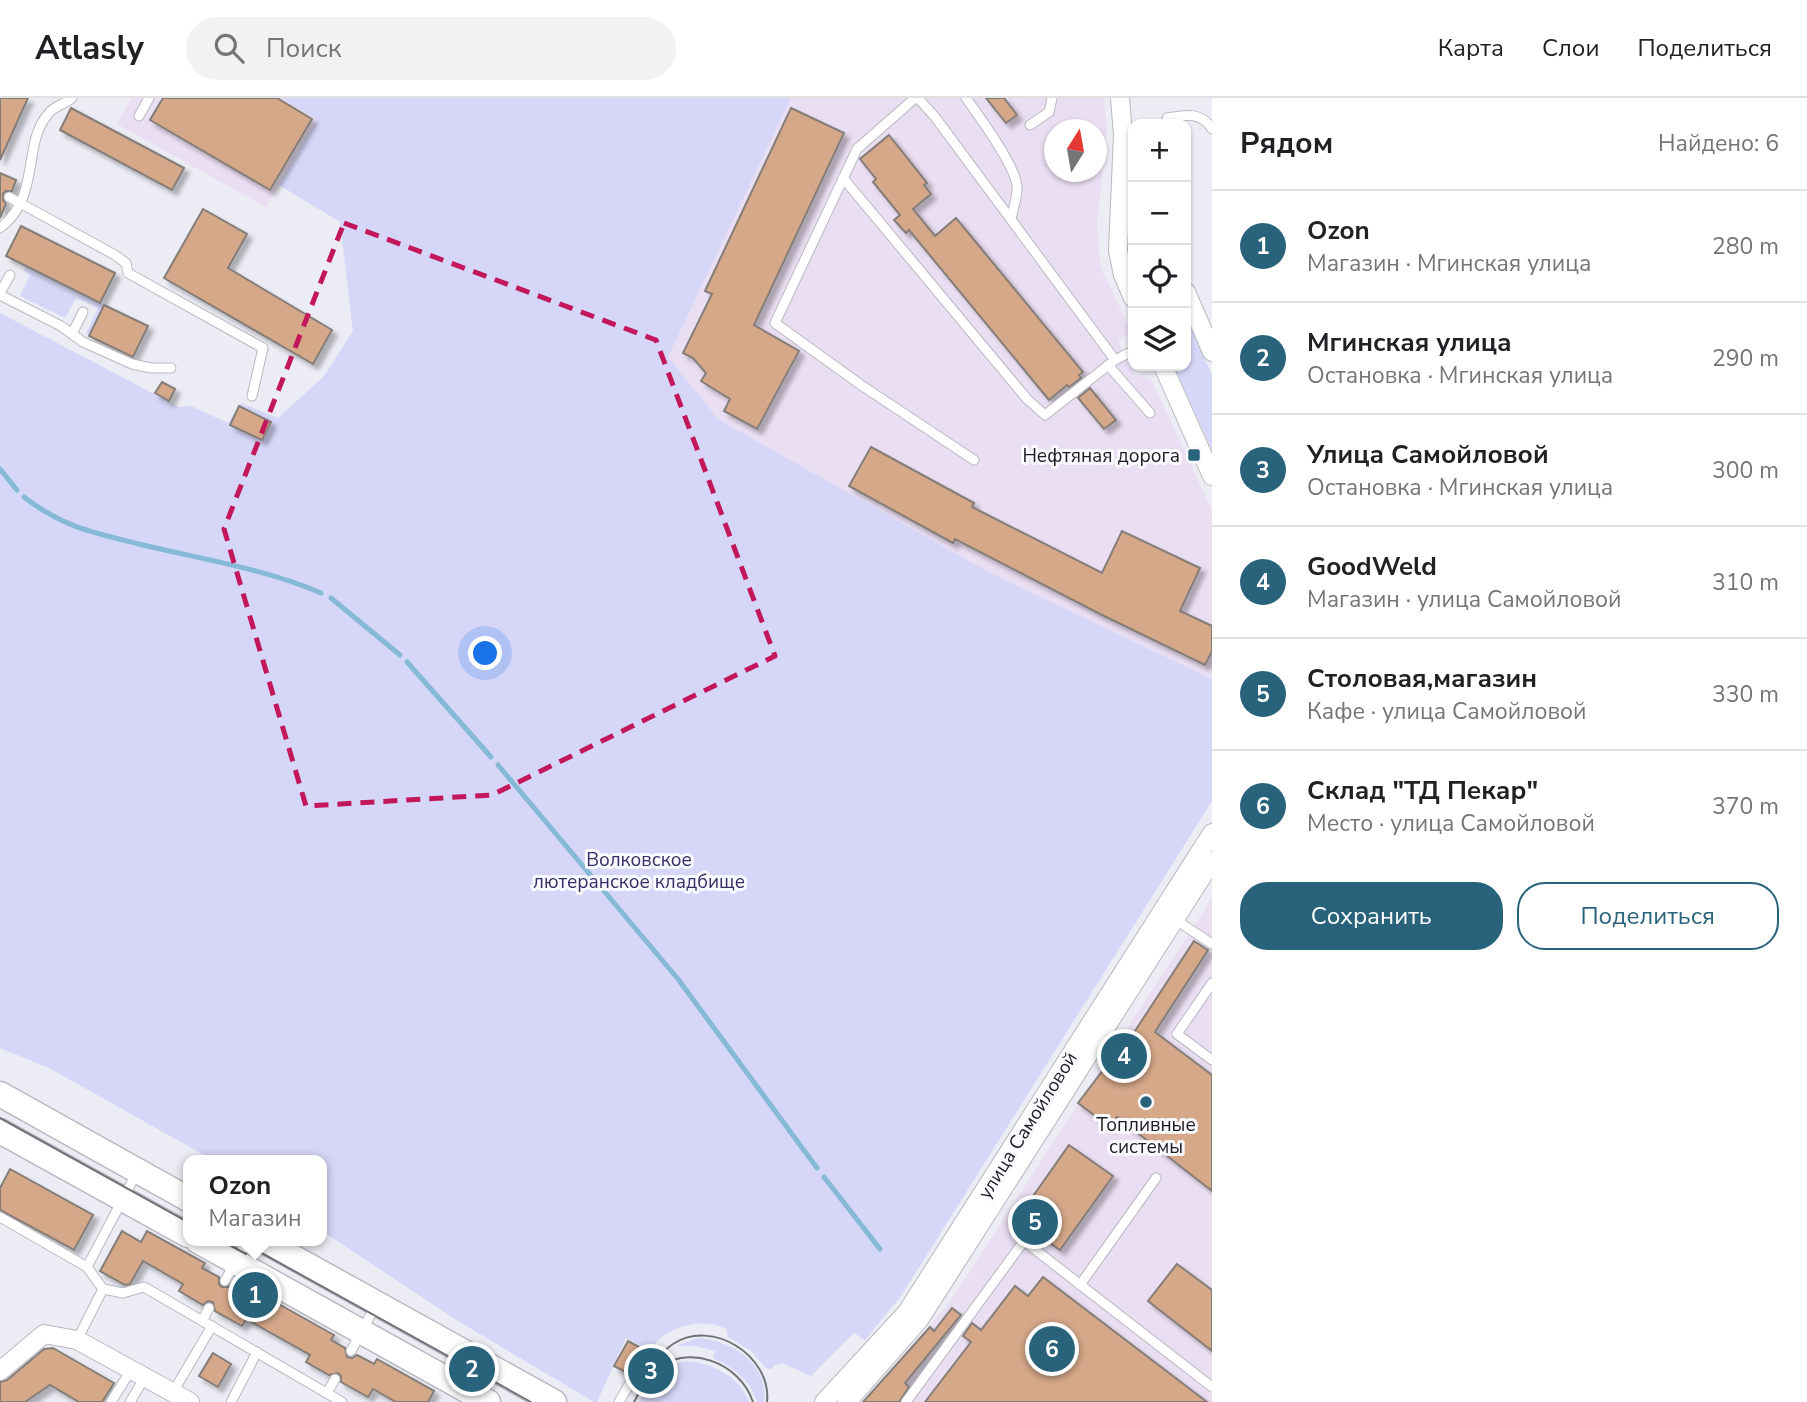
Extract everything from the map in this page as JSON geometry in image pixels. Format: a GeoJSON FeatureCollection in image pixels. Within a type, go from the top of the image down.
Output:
{"type":"FeatureCollection","features":[{"type":"Feature","properties":{"kind":"street"},"geometry":{"type":"LineString","coordinates":[[1120,98],[1123,153],[1117,234],[1128,285]]}},
{"type":"Feature","properties":{"kind":"street"},"geometry":{"type":"LineString","coordinates":[[1124,275],[1128,267]]}},
{"type":"Feature","properties":{"kind":"street"},"geometry":{"type":"LineString","coordinates":[[1191,304],[1212,352]]}},
{"type":"Feature","properties":{"kind":"street"},"geometry":{"type":"LineString","coordinates":[[1165,371],[1212,476]]}},
{"type":"Feature","properties":{"kind":"street","name":"улица Самойловой"},"geometry":{"type":"LineString","coordinates":[[847,1402],[919,1320],[1169,915],[1212,833]]}},
{"type":"Feature","properties":{"kind":"street","name":"улица Самойловой"},"geometry":{"type":"LineString","coordinates":[[824,1402],[907,1312],[1169,915],[1212,860]]}},
{"type":"Feature","properties":{"kind":"street"},"geometry":{"type":"LineString","coordinates":[[7,1121],[138,1171],[183,1196]]}},
{"type":"Feature","properties":{"kind":"street"},"geometry":{"type":"LineString","coordinates":[[7,1121],[122,1199],[183,1232]]}},
{"type":"Feature","properties":{"kind":"street"},"geometry":{"type":"LineString","coordinates":[[208,1246],[236,1261],[356,1341],[479,1400]]}},
{"type":"Feature","properties":{"kind":"street"},"geometry":{"type":"LineString","coordinates":[[273,1246],[554,1402]]}},
{"type":"Feature","properties":{"kind":"street"},"geometry":{"type":"LineString","coordinates":[[0,1371],[44,1334],[77,1340],[190,1402]]}},
{"type":"Feature","properties":{"kind":"lane"},"geometry":{"type":"LineString","coordinates":[[0,228],[22,204],[38,134],[49,112],[72,98]]}},
{"type":"Feature","properties":{"kind":"lane"},"geometry":{"type":"LineString","coordinates":[[139,116],[149,98]]}},
{"type":"Feature","properties":{"kind":"lane"},"geometry":{"type":"LineString","coordinates":[[974,460],[861,385],[775,323],[857,149],[917,98],[1011,219],[1112,363],[1150,412]]}},
{"type":"Feature","properties":{"kind":"lane"},"geometry":{"type":"LineString","coordinates":[[966,98],[1014,175],[1017,191],[1011,219]]}},
{"type":"Feature","properties":{"kind":"lane"},"geometry":{"type":"LineString","coordinates":[[1030,125],[1049,112],[1052,98]]}},
{"type":"Feature","properties":{"kind":"lane"},"geometry":{"type":"LineString","coordinates":[[1167,118],[1192,114],[1201,117],[1212,129]]}},
{"type":"Feature","properties":{"kind":"lane"},"geometry":{"type":"LineString","coordinates":[[843,178],[1027,399],[1045,415],[1112,363],[1128,354]]}},
{"type":"Feature","properties":{"kind":"lane"},"geometry":{"type":"LineString","coordinates":[[9,197],[115,255],[126,263],[128,273],[263,348],[252,396]]}},
{"type":"Feature","properties":{"kind":"lane"},"geometry":{"type":"LineString","coordinates":[[10,275],[0,294],[83,342],[132,364],[171,368]]}},
{"type":"Feature","properties":{"kind":"lane"},"geometry":{"type":"LineString","coordinates":[[72,334],[83,312]]}},
{"type":"Feature","properties":{"kind":"lane"},"geometry":{"type":"LineString","coordinates":[[1169,915],[1212,944]]}},
{"type":"Feature","properties":{"kind":"lane"},"geometry":{"type":"LineString","coordinates":[[1212,983],[1177,1034],[1212,1059]]}},
{"type":"Feature","properties":{"kind":"lane"},"geometry":{"type":"LineString","coordinates":[[87,1267],[138,1171]]}},
{"type":"Feature","properties":{"kind":"lane"},"geometry":{"type":"LineString","coordinates":[[1080,1285],[1156,1178]]}},
{"type":"Feature","properties":{"kind":"lane"},"geometry":{"type":"LineString","coordinates":[[0,1217],[87,1267],[103,1289],[123,1293],[144,1287],[342,1402]]}},
{"type":"Feature","properties":{"kind":"lane"},"geometry":{"type":"LineString","coordinates":[[906,1402],[1024,1241],[1212,1387]]}},
{"type":"Feature","properties":{"kind":"lane"},"geometry":{"type":"LineString","coordinates":[[77,1340],[103,1289]]}},
{"type":"Feature","properties":{"kind":"lane"},"geometry":{"type":"LineString","coordinates":[[356,1341],[377,1304]]}},
{"type":"Feature","properties":{"kind":"lane"},"geometry":{"type":"LineString","coordinates":[[202,1321],[209,1308]]}},
{"type":"Feature","properties":{"kind":"lane"},"geometry":{"type":"LineString","coordinates":[[173,1392],[212,1326]]}},
{"type":"Feature","properties":{"kind":"lane"},"geometry":{"type":"LineString","coordinates":[[231,1402],[257,1352]]}},
{"type":"Feature","properties":{"kind":"lane"},"geometry":{"type":"LineString","coordinates":[[111,1402],[138,1373]]}},
{"type":"Feature","properties":{"kind":"lane"},"geometry":{"type":"LineString","coordinates":[[130,1402],[138,1373]]}},
{"type":"Feature","properties":{"kind":"lane"},"geometry":{"type":"LineString","coordinates":[[327,1393],[335,1379]]}},
{"type":"Feature","properties":{"kind":"lane"},"geometry":{"type":"LineString","coordinates":[[619,1402],[630,1383]]}},
{"type":"Feature","properties":{"kind":"highlighted area"},"geometry":{"type":"Polygon","coordinates":[[[344,223],[656,340],[775,656],[492,795],[306,806],[224,529],[344,223]]]}},
{"type":"Feature","properties":{"kind":"shaded area"},"geometry":{"type":"Polygon","coordinates":[[[132,98],[282,98],[317,119],[266,207],[117,124],[132,98]]]}},
{"type":"Feature","properties":{"kind":"shaded area"},"geometry":{"type":"Polygon","coordinates":[[[791,98],[1104,98],[1106,119],[1044,119],[1044,182],[1101,182],[1097,224],[1100,265],[1128,326],[1128,334],[1118,340],[1128,361],[1128,371],[1151,379],[1212,511],[1212,679],[985,570],[718,419],[668,357],[791,98]]]}},
{"type":"Feature","properties":{"kind":"shaded area","name":"Топливные системы"},"geometry":{"type":"Polygon","coordinates":[[[1212,898],[1212,1402],[862,1402],[947,1306],[1212,898]]]}},
{"type":"Feature","properties":{"kind":"green space","name":"Волковское лютеранское кладбище"},"geometry":{"type":"Polygon","coordinates":[[[282,98],[791,98],[668,357],[718,419],[985,570],[1212,679],[1212,801],[901,1296],[865,1340],[854,1333],[811,1376],[782,1363],[771,1369],[766,1368],[750,1350],[728,1337],[726,1329],[716,1325],[695,1324],[664,1335],[650,1350],[626,1338],[597,1402],[594,1402],[458,1321],[327,1234],[327,1155],[204,1155],[49,1068],[0,1048],[0,313],[179,407],[191,406],[228,423],[241,403],[278,418],[324,376],[353,331],[340,222],[279,185],[317,119],[282,98]]]}},
{"type":"Feature","properties":{"kind":"green space"},"geometry":{"type":"Polygon","coordinates":[[[26,266],[104,305],[89,336],[86,334],[98,308],[76,298],[65,318],[20,296],[30,275],[24,271],[26,266]]]}},
{"type":"Feature","properties":{"kind":"green space"},"geometry":{"type":"Polygon","coordinates":[[[1191,328],[1212,375],[1212,450],[1176,371],[1191,371],[1191,328]]]}},
{"type":"Feature","properties":{"kind":"green space"},"geometry":{"type":"Polygon","coordinates":[[[698,1338],[723,1344],[746,1356],[761,1376],[764,1402],[757,1402],[740,1375],[713,1358],[715,1351],[695,1346],[675,1346],[698,1338]]]}},
{"type":"Feature","properties":{"kind":"green space"},"geometry":{"type":"Polygon","coordinates":[[[687,1361],[697,1362],[724,1373],[739,1385],[749,1402],[639,1402],[658,1375],[670,1366],[687,1361]]]}},
{"type":"Feature","properties":{"kind":"building"},"geometry":{"type":"Polygon","coordinates":[[[0,98],[28,98],[0,160],[0,98]]]}},
{"type":"Feature","properties":{"kind":"building"},"geometry":{"type":"Polygon","coordinates":[[[163,98],[277,98],[312,119],[270,190],[150,120],[163,98]]]}},
{"type":"Feature","properties":{"kind":"building"},"geometry":{"type":"Polygon","coordinates":[[[986,98],[1004,98],[1017,115],[1006,123],[986,98]]]}},
{"type":"Feature","properties":{"kind":"building"},"geometry":{"type":"Polygon","coordinates":[[[71,108],[184,168],[172,190],[60,130],[71,108]]]}},
{"type":"Feature","properties":{"kind":"building"},"geometry":{"type":"Polygon","coordinates":[[[791,108],[844,133],[754,325],[799,351],[757,429],[724,411],[730,399],[701,381],[706,373],[693,358],[683,353],[712,294],[705,291],[791,108]]]}},
{"type":"Feature","properties":{"kind":"building"},"geometry":{"type":"Polygon","coordinates":[[[889,135],[927,183],[924,185],[931,194],[913,209],[935,236],[956,218],[1083,372],[1079,375],[1081,378],[1069,387],[1067,385],[1049,400],[909,230],[906,233],[894,220],[900,215],[873,182],[876,179],[860,159],[889,135]]]}},
{"type":"Feature","properties":{"kind":"building"},"geometry":{"type":"Polygon","coordinates":[[[0,173],[16,180],[12,191],[3,194],[6,204],[0,218],[0,173]]]}},
{"type":"Feature","properties":{"kind":"building"},"geometry":{"type":"Polygon","coordinates":[[[203,209],[247,234],[228,268],[332,330],[313,364],[164,278],[203,209]]]}},
{"type":"Feature","properties":{"kind":"building"},"geometry":{"type":"Polygon","coordinates":[[[21,226],[115,273],[100,303],[6,256],[21,226]]]}},
{"type":"Feature","properties":{"kind":"building"},"geometry":{"type":"Polygon","coordinates":[[[104,305],[148,326],[133,357],[89,336],[104,305]]]}},
{"type":"Feature","properties":{"kind":"building"},"geometry":{"type":"Polygon","coordinates":[[[162,382],[175,389],[169,401],[155,393],[162,382]]]}},
{"type":"Feature","properties":{"kind":"building"},"geometry":{"type":"Polygon","coordinates":[[[1090,388],[1116,420],[1104,429],[1078,398],[1090,388]]]}},
{"type":"Feature","properties":{"kind":"building"},"geometry":{"type":"Polygon","coordinates":[[[239,406],[271,422],[262,440],[230,425],[239,406]]]}},
{"type":"Feature","properties":{"kind":"building"},"geometry":{"type":"Polygon","coordinates":[[[871,447],[974,503],[972,507],[1102,573],[1122,531],[1200,568],[1180,611],[1212,626],[1212,651],[1205,665],[955,539],[953,543],[849,486],[871,447]]]}},
{"type":"Feature","properties":{"kind":"building"},"geometry":{"type":"Polygon","coordinates":[[[1194,941],[1208,950],[1155,1032],[1212,1075],[1212,1191],[1117,1117],[1110,1127],[1078,1103],[1129,1036],[1131,1037],[1194,941]]]}},
{"type":"Feature","properties":{"kind":"building"},"geometry":{"type":"Polygon","coordinates":[[[1069,1145],[1113,1176],[1060,1250],[1017,1219],[1069,1145]]]}},
{"type":"Feature","properties":{"kind":"building"},"geometry":{"type":"Polygon","coordinates":[[[10,1169],[93,1215],[74,1250],[0,1210],[0,1188],[10,1169]]]}},
{"type":"Feature","properties":{"kind":"building"},"geometry":{"type":"Polygon","coordinates":[[[122,1231],[141,1242],[147,1231],[205,1263],[202,1268],[219,1277],[222,1287],[231,1284],[247,1293],[250,1288],[334,1335],[331,1340],[345,1348],[347,1357],[357,1355],[374,1364],[377,1359],[434,1391],[428,1402],[396,1402],[373,1389],[368,1397],[341,1382],[338,1373],[329,1375],[306,1362],[310,1355],[246,1319],[242,1326],[215,1311],[213,1302],[208,1301],[203,1305],[179,1291],[183,1284],[143,1261],[130,1284],[125,1285],[100,1271],[122,1231]]]}},
{"type":"Feature","properties":{"kind":"building"},"geometry":{"type":"Polygon","coordinates":[[[1177,1264],[1212,1290],[1212,1351],[1148,1301],[1177,1264]]]}},
{"type":"Feature","properties":{"kind":"building"},"geometry":{"type":"Polygon","coordinates":[[[1043,1277],[1207,1402],[925,1402],[971,1342],[963,1336],[972,1323],[981,1330],[1015,1286],[1028,1296],[1043,1277]]]}},
{"type":"Feature","properties":{"kind":"building"},"geometry":{"type":"Polygon","coordinates":[[[952,1308],[961,1315],[905,1383],[909,1387],[899,1402],[863,1402],[930,1327],[934,1331],[952,1308]]]}},
{"type":"Feature","properties":{"kind":"building"},"geometry":{"type":"Polygon","coordinates":[[[628,1341],[648,1352],[635,1377],[614,1366],[628,1341]]]}},
{"type":"Feature","properties":{"kind":"building"},"geometry":{"type":"Polygon","coordinates":[[[53,1348],[114,1383],[102,1402],[79,1402],[50,1385],[25,1402],[0,1402],[0,1382],[7,1380],[44,1349],[53,1348]]]}},
{"type":"Feature","properties":{"kind":"building"},"geometry":{"type":"Polygon","coordinates":[[[213,1353],[231,1364],[218,1387],[199,1376],[213,1353]]]}},
{"type":"Feature","properties":{"kind":"waterway"},"geometry":{"type":"LineString","coordinates":[[0,469],[17,490]]}},
{"type":"Feature","properties":{"kind":"waterway"},"geometry":{"type":"LineString","coordinates":[[24,497],[53,516],[80,528],[256,571],[321,593]]}},
{"type":"Feature","properties":{"kind":"waterway"},"geometry":{"type":"LineString","coordinates":[[331,598],[400,655]]}},
{"type":"Feature","properties":{"kind":"waterway"},"geometry":{"type":"LineString","coordinates":[[407,662],[491,757]]}},
{"type":"Feature","properties":{"kind":"waterway"},"geometry":{"type":"LineString","coordinates":[[498,765],[678,979],[817,1168]]}},
{"type":"Feature","properties":{"kind":"waterway"},"geometry":{"type":"LineString","coordinates":[[824,1177],[880,1249]]}},
{"type":"Feature","properties":{"kind":"tram line"},"geometry":{"type":"LineString","coordinates":[[0,1118],[183,1219]]}},
{"type":"Feature","properties":{"kind":"tram line"},"geometry":{"type":"LineString","coordinates":[[231,1246],[246,1254]]}},
{"type":"Feature","properties":{"kind":"tram line"},"geometry":{"type":"LineString","coordinates":[[249,1246],[531,1402]]}},
{"type":"Feature","properties":{"kind":"tram line"},"geometry":{"type":"LineString","coordinates":[[634,1402],[655,1363],[666,1349],[688,1337],[705,1336],[721,1339],[750,1357],[760,1370],[766,1385],[767,1402]]}},
{"type":"Feature","properties":{"kind":"tram line"},"geometry":{"type":"LineString","coordinates":[[654,1371],[667,1362],[681,1358],[711,1361],[737,1376],[753,1402]]}},
{"type":"Feature","properties":{"kind":"place","name":"Нефтяная дорога"},"geometry":{"type":"Point","coordinates":[1194,455]}},
{"type":"Feature","properties":{"kind":"place","name":"GoodWeld"},"geometry":{"type":"Point","coordinates":[1124,1056]}},
{"type":"Feature","properties":{"kind":"place","name":"Топливные системы"},"geometry":{"type":"Point","coordinates":[1146,1102]}},
{"type":"Feature","properties":{"kind":"place","name":"Столовая,магазин"},"geometry":{"type":"Point","coordinates":[1035,1222]}},
{"type":"Feature","properties":{"kind":"place","name":"Ozon"},"geometry":{"type":"Point","coordinates":[255,1295]}},
{"type":"Feature","properties":{"kind":"place","name":"Склад \"ТД Пекар\""},"geometry":{"type":"Point","coordinates":[1052,1349]}},
{"type":"Feature","properties":{"kind":"place","name":"Мгинская улица"},"geometry":{"type":"Point","coordinates":[472,1369]}},
{"type":"Feature","properties":{"kind":"place","name":"Улица Самойловой"},"geometry":{"type":"Point","coordinates":[651,1371]}}]}
